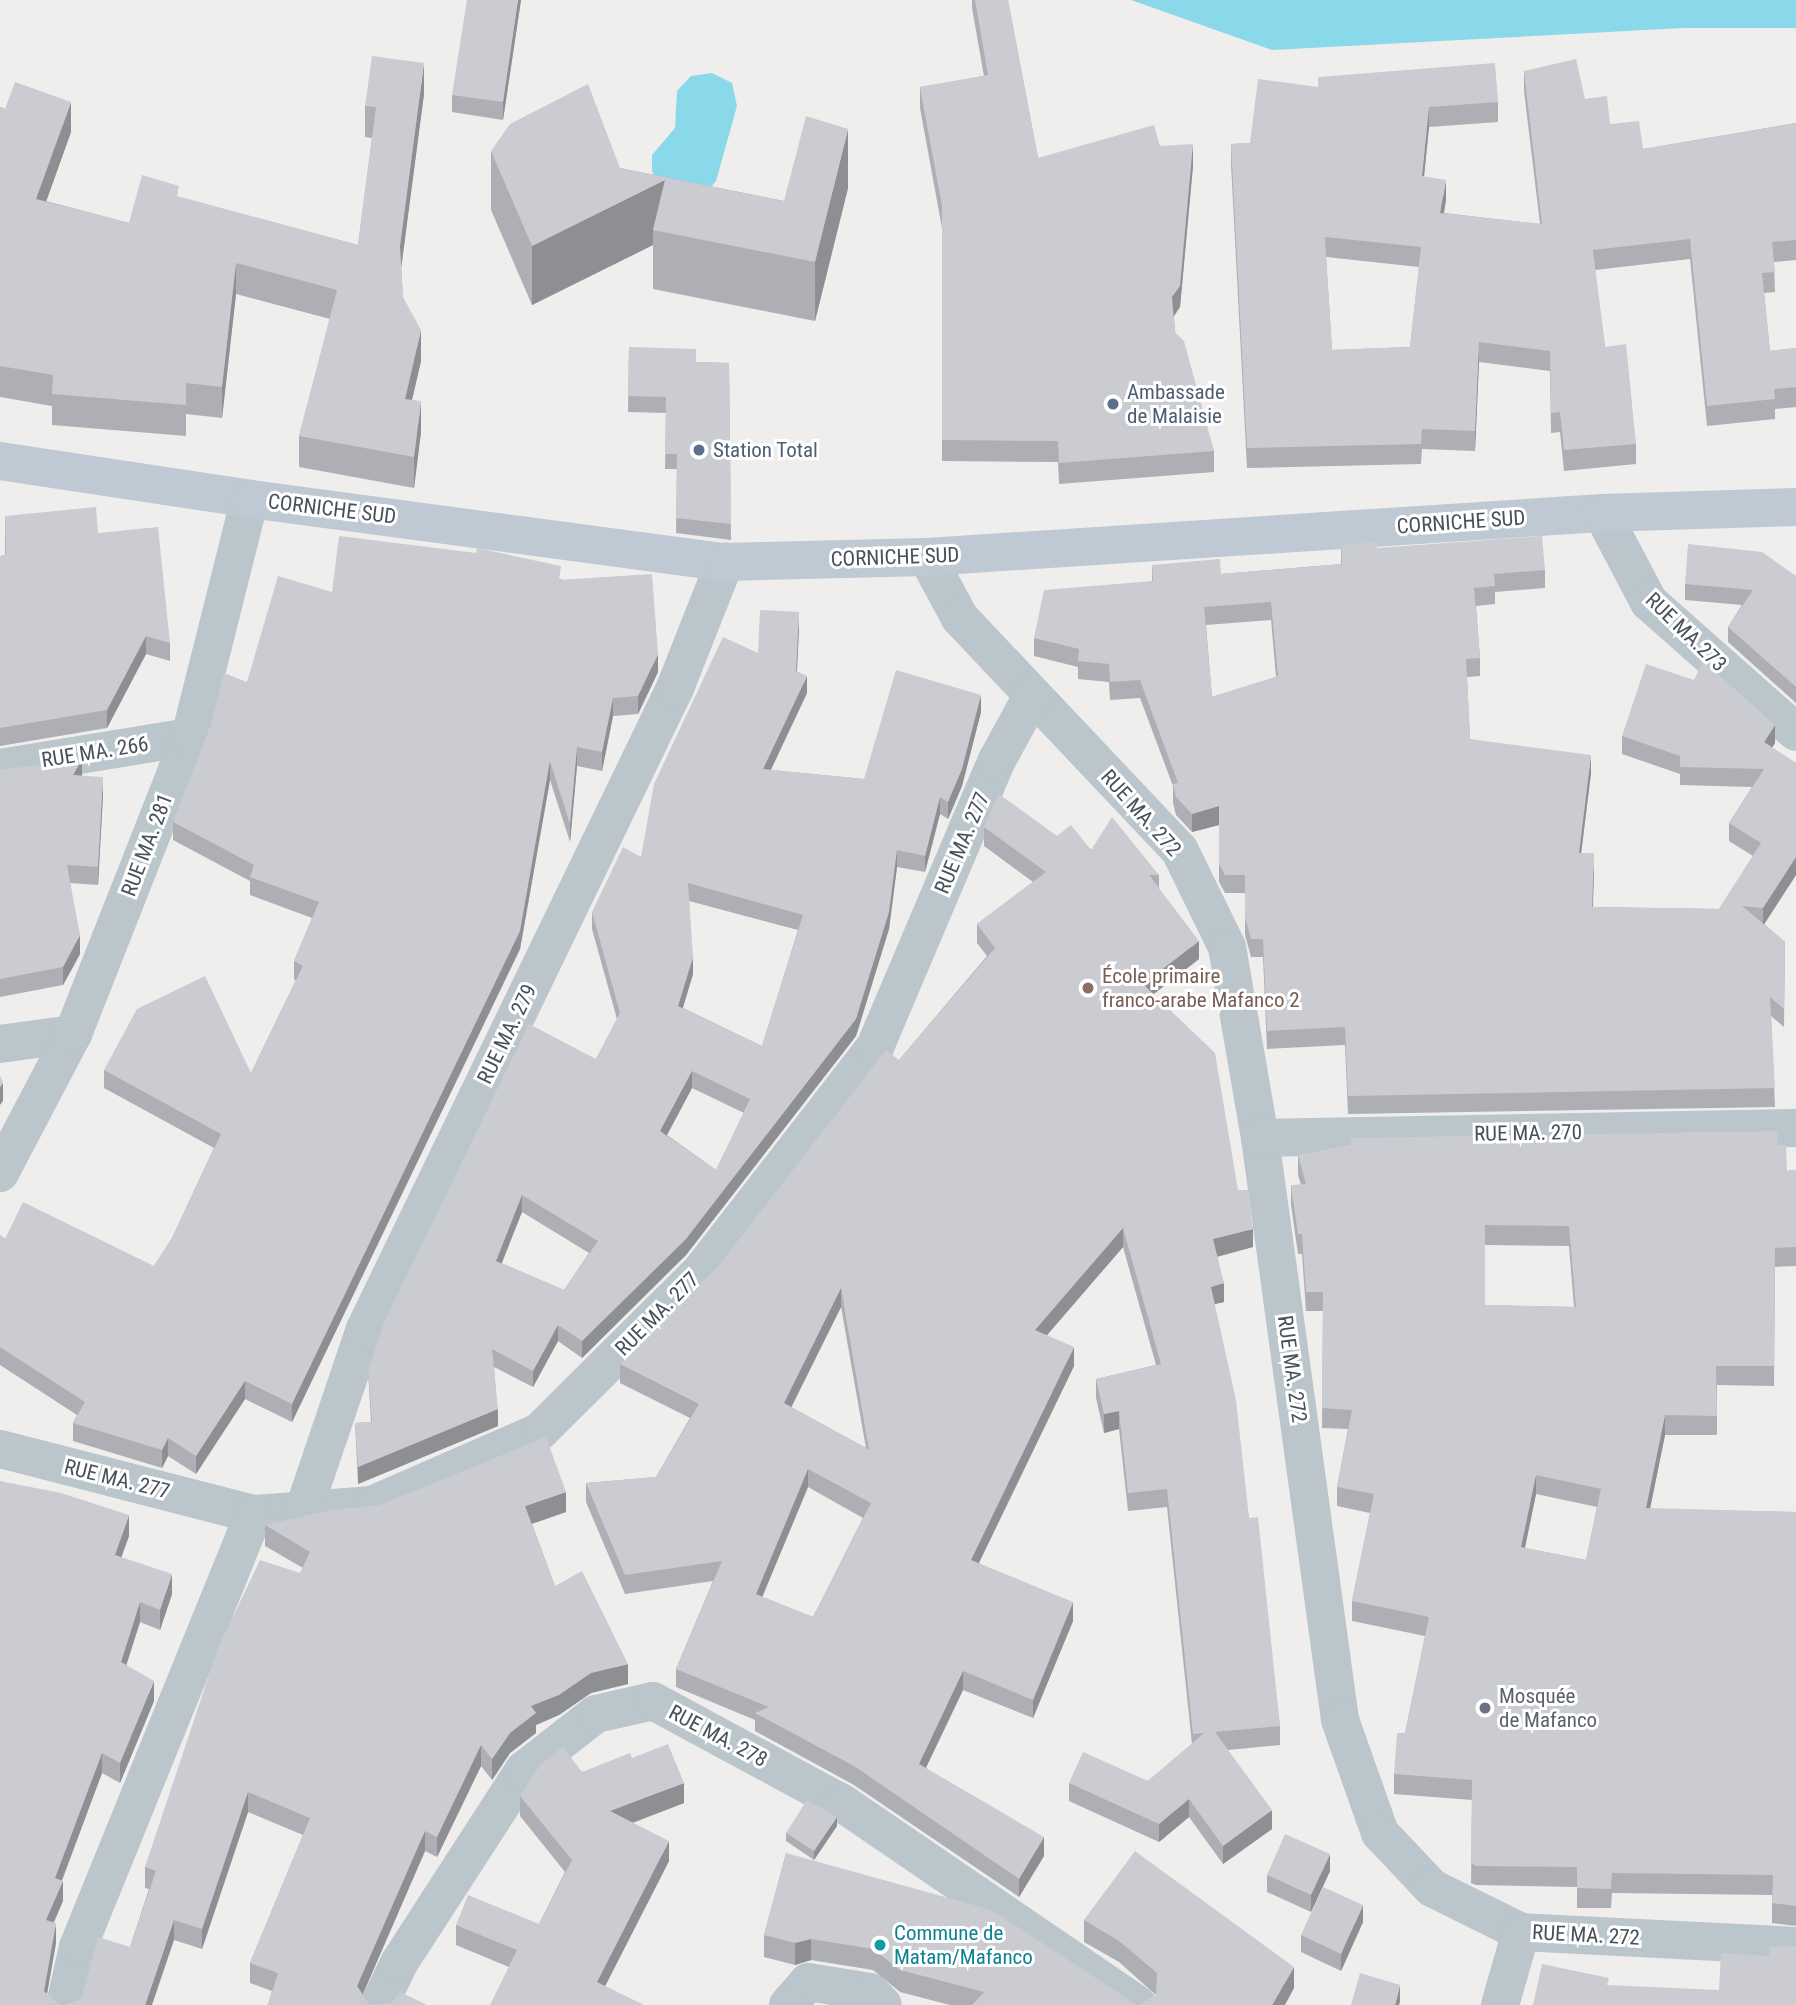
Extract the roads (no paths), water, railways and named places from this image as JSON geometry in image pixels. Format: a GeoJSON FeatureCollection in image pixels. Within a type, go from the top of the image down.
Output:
{"type":"FeatureCollection","features":[{"type":"Feature","properties":{"kind":"main road","name":"CORNICHE SUD"},"geometry":{"type":"LineString","coordinates":[[0,461],[250,499],[725,562],[927,557],[1602,513],[1796,507]]}},
{"type":"Feature","properties":{"kind":"street","name":"RUE MA. 281"},"geometry":{"type":"LineString","coordinates":[[0,1173],[74,1034],[190,737],[250,499]]}},
{"type":"Feature","properties":{"kind":"street","name":"RUE MA.273"},"geometry":{"type":"LineString","coordinates":[[1602,513],[1649,602],[1796,732]]}},
{"type":"Feature","properties":{"kind":"street","name":"RUE MA. 272"},"geometry":{"type":"LineString","coordinates":[[927,557],[960,618],[1180,852],[1227,947],[1260,1138],[1340,1720],[1380,1833],[1432,1888],[1521,1932],[1796,1946]]}},
{"type":"Feature","properties":{"kind":"street","name":"RUE MA. 279"},"geometry":{"type":"LineString","coordinates":[[303,1512],[365,1329],[675,688],[725,562]]}},
{"type":"Feature","properties":{"kind":"street","name":"RUE MA. 277"},"geometry":{"type":"LineString","coordinates":[[0,1449],[254,1514],[372,1505],[538,1432],[702,1270],[875,1047],[997,761],[1032,696]]}},
{"type":"Feature","properties":{"kind":"street","name":"RUE MA. 266"},"geometry":{"type":"LineString","coordinates":[[0,768],[190,737]]}},
{"type":"Feature","properties":{"kind":"street"},"geometry":{"type":"LineString","coordinates":[[0,1044],[74,1034]]}},
{"type":"Feature","properties":{"kind":"street","name":"RUE MA. 270"},"geometry":{"type":"LineString","coordinates":[[1260,1138],[1796,1128]]}},
{"type":"Feature","properties":{"kind":"street"},"geometry":{"type":"LineString","coordinates":[[65,2005],[78,1947],[254,1514]]}},
{"type":"Feature","properties":{"kind":"street","name":"RUE MA. 278"},"geometry":{"type":"LineString","coordinates":[[379,2005],[399,1963],[524,1770],[596,1714],[653,1701],[842,1802],[1138,2005]]}},
{"type":"Feature","properties":{"kind":"street"},"geometry":{"type":"LineString","coordinates":[[1500,2005],[1521,1932]]}},
{"type":"Feature","properties":{"kind":"street"},"geometry":{"type":"LineString","coordinates":[[788,2005],[808,1982],[870,1992],[883,2005]]}},
{"type":"Feature","properties":{"kind":"water"},"geometry":{"type":"Polygon","coordinates":[[[1131,0],[1796,0],[1796,28],[1683,28],[1272,50],[1131,0]]]}},
{"type":"Feature","properties":{"kind":"water"},"geometry":{"type":"Polygon","coordinates":[[[712,73],[732,83],[737,106],[716,181],[706,193],[659,185],[652,171],[652,155],[675,128],[677,91],[691,76],[712,73]]]}},
{"type":"Feature","properties":{"kind":"place","name":"Ambassade de Malaisie"},"geometry":{"type":"Point","coordinates":[1113,404]}},
{"type":"Feature","properties":{"kind":"place","name":"Station Total"},"geometry":{"type":"Point","coordinates":[699,450]}},
{"type":"Feature","properties":{"kind":"place","name":"École primaire franco-arabe Mafanco 2"},"geometry":{"type":"Point","coordinates":[1088,988]}},
{"type":"Feature","properties":{"kind":"place","name":"Mosquée de Mafanco"},"geometry":{"type":"Point","coordinates":[1485,1708]}},
{"type":"Feature","properties":{"kind":"place","name":"Commune de Matam/Mafanco"},"geometry":{"type":"Point","coordinates":[880,1945]}}]}
